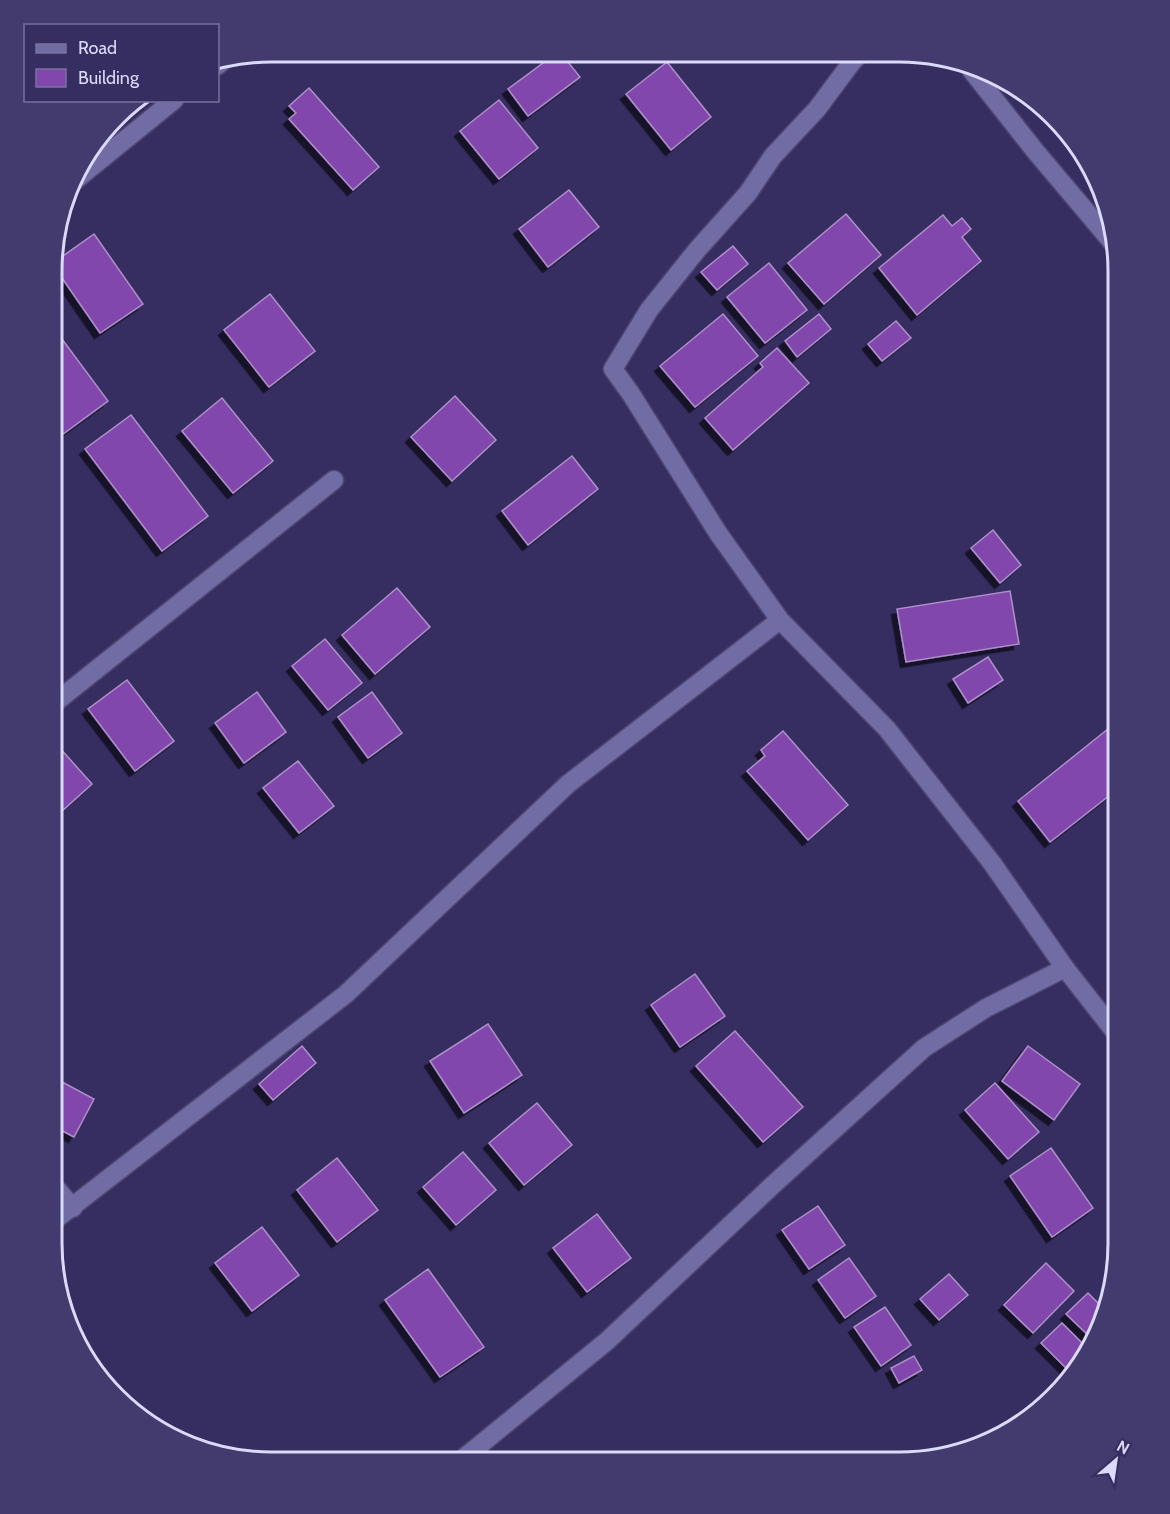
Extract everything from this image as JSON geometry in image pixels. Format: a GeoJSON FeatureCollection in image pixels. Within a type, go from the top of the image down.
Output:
{"type":"FeatureCollection","features":[{"type":"Feature","properties":{"kind":"street"},"geometry":{"type":"LineString","coordinates":[[854,62],[817,110],[773,156],[747,193],[649,310],[613,369],[718,533],[780,620],[886,729],[992,863],[1065,968],[1108,1023]]}},
{"type":"Feature","properties":{"kind":"street"},"geometry":{"type":"LineString","coordinates":[[976,76],[1105,233]]}},
{"type":"Feature","properties":{"kind":"street"},"geometry":{"type":"LineString","coordinates":[[88,170],[172,102]]}},
{"type":"Feature","properties":{"kind":"street"},"geometry":{"type":"LineString","coordinates":[[62,697],[334,480]]}},
{"type":"Feature","properties":{"kind":"street"},"geometry":{"type":"LineString","coordinates":[[62,1216],[346,994],[568,784],[780,620]]}},
{"type":"Feature","properties":{"kind":"street"},"geometry":{"type":"LineString","coordinates":[[471,1452],[607,1341],[775,1183],[924,1048],[986,1008],[1065,968]]}},
{"type":"Feature","properties":{"kind":"street"},"geometry":{"type":"LineString","coordinates":[[62,1195],[73,1208]]}},
{"type":"Feature","properties":{"kind":"building"},"geometry":{"type":"Polygon","coordinates":[[[544,62],[568,62],[580,77],[528,116],[508,89],[544,62]]]}},
{"type":"Feature","properties":{"kind":"building"},"geometry":{"type":"Polygon","coordinates":[[[667,62],[711,117],[671,150],[626,94],[667,62]]]}},
{"type":"Feature","properties":{"kind":"building"},"geometry":{"type":"Polygon","coordinates":[[[309,88],[379,167],[353,190],[289,119],[296,113],[289,106],[309,88]]]}},
{"type":"Feature","properties":{"kind":"building"},"geometry":{"type":"Polygon","coordinates":[[[499,100],[538,148],[499,179],[460,131],[499,100]]]}},
{"type":"Feature","properties":{"kind":"building"},"geometry":{"type":"Polygon","coordinates":[[[569,190],[599,227],[548,267],[519,229],[569,190]]]}},
{"type":"Feature","properties":{"kind":"building"},"geometry":{"type":"Polygon","coordinates":[[[846,214],[881,255],[824,304],[788,263],[846,214]]]}},
{"type":"Feature","properties":{"kind":"building"},"geometry":{"type":"Polygon","coordinates":[[[943,215],[952,226],[962,218],[971,229],[962,237],[981,261],[917,315],[879,268],[943,215]]]}},
{"type":"Feature","properties":{"kind":"building"},"geometry":{"type":"Polygon","coordinates":[[[94,234],[143,304],[100,333],[62,278],[63,256],[94,234]]]}},
{"type":"Feature","properties":{"kind":"building"},"geometry":{"type":"Polygon","coordinates":[[[733,246],[748,264],[717,290],[701,272],[733,246]]]}},
{"type":"Feature","properties":{"kind":"building"},"geometry":{"type":"Polygon","coordinates":[[[769,263],[807,310],[765,343],[727,297],[769,263]]]}},
{"type":"Feature","properties":{"kind":"building"},"geometry":{"type":"Polygon","coordinates":[[[270,294],[315,351],[269,387],[224,330],[270,294]]]}},
{"type":"Feature","properties":{"kind":"building"},"geometry":{"type":"Polygon","coordinates":[[[723,314],[758,356],[695,407],[660,366],[723,314]]]}},
{"type":"Feature","properties":{"kind":"building"},"geometry":{"type":"Polygon","coordinates":[[[819,314],[831,329],[797,357],[785,341],[819,314]]]}},
{"type":"Feature","properties":{"kind":"building"},"geometry":{"type":"Polygon","coordinates":[[[896,321],[911,338],[882,361],[868,344],[896,321]]]}},
{"type":"Feature","properties":{"kind":"building"},"geometry":{"type":"Polygon","coordinates":[[[62,339],[108,401],[62,435],[62,339]]]}},
{"type":"Feature","properties":{"kind":"building"},"geometry":{"type":"Polygon","coordinates":[[[777,348],[809,383],[733,450],[705,418],[763,367],[760,363],[777,348]]]}},
{"type":"Feature","properties":{"kind":"building"},"geometry":{"type":"Polygon","coordinates":[[[455,396],[496,440],[452,481],[411,437],[455,396]]]}},
{"type":"Feature","properties":{"kind":"building"},"geometry":{"type":"Polygon","coordinates":[[[222,398],[273,461],[233,493],[182,431],[222,398]]]}},
{"type":"Feature","properties":{"kind":"building"},"geometry":{"type":"Polygon","coordinates":[[[131,415],[208,516],[162,551],[85,449],[131,415]]]}},
{"type":"Feature","properties":{"kind":"building"},"geometry":{"type":"Polygon","coordinates":[[[572,456],[598,489],[528,545],[502,511],[572,456]]]}},
{"type":"Feature","properties":{"kind":"building"},"geometry":{"type":"Polygon","coordinates":[[[993,530],[1021,565],[1000,583],[971,548],[993,530]]]}},
{"type":"Feature","properties":{"kind":"building"},"geometry":{"type":"Polygon","coordinates":[[[397,588],[430,627],[375,674],[342,635],[397,588]]]}},
{"type":"Feature","properties":{"kind":"building"},"geometry":{"type":"Polygon","coordinates":[[[1010,591],[1019,644],[906,662],[897,609],[1010,591]]]}},
{"type":"Feature","properties":{"kind":"building"},"geometry":{"type":"Polygon","coordinates":[[[325,639],[362,683],[328,710],[292,666],[325,639]]]}},
{"type":"Feature","properties":{"kind":"building"},"geometry":{"type":"Polygon","coordinates":[[[988,657],[1003,680],[968,703],[953,679],[988,657]]]}},
{"type":"Feature","properties":{"kind":"building"},"geometry":{"type":"Polygon","coordinates":[[[127,680],[174,741],[135,771],[88,709],[127,680]]]}},
{"type":"Feature","properties":{"kind":"building"},"geometry":{"type":"Polygon","coordinates":[[[257,692],[286,732],[244,763],[215,723],[257,692]]]}},
{"type":"Feature","properties":{"kind":"building"},"geometry":{"type":"Polygon","coordinates":[[[372,692],[402,733],[368,758],[338,717],[372,692]]]}},
{"type":"Feature","properties":{"kind":"building"},"geometry":{"type":"Polygon","coordinates":[[[1108,729],[1108,797],[1050,842],[1018,801],[1108,729]]]}},
{"type":"Feature","properties":{"kind":"building"},"geometry":{"type":"Polygon","coordinates":[[[783,731],[848,805],[808,840],[747,771],[765,756],[761,750],[783,731]]]}},
{"type":"Feature","properties":{"kind":"building"},"geometry":{"type":"Polygon","coordinates":[[[62,750],[92,784],[62,811],[62,750]]]}},
{"type":"Feature","properties":{"kind":"building"},"geometry":{"type":"Polygon","coordinates":[[[298,761],[334,806],[299,833],[263,788],[298,761]]]}},
{"type":"Feature","properties":{"kind":"building"},"geometry":{"type":"Polygon","coordinates":[[[695,974],[725,1016],[680,1047],[651,1005],[695,974]]]}},
{"type":"Feature","properties":{"kind":"building"},"geometry":{"type":"Polygon","coordinates":[[[488,1024],[522,1075],[464,1113],[430,1061],[488,1024]]]}},
{"type":"Feature","properties":{"kind":"building"},"geometry":{"type":"Polygon","coordinates":[[[735,1031],[803,1107],[763,1142],[696,1066],[735,1031]]]}},
{"type":"Feature","properties":{"kind":"building"},"geometry":{"type":"Polygon","coordinates":[[[302,1046],[316,1063],[273,1100],[259,1084],[302,1046]]]}},
{"type":"Feature","properties":{"kind":"building"},"geometry":{"type":"Polygon","coordinates":[[[1028,1046],[1080,1084],[1054,1120],[1002,1081],[1028,1046]]]}},
{"type":"Feature","properties":{"kind":"building"},"geometry":{"type":"Polygon","coordinates":[[[62,1082],[94,1099],[74,1137],[62,1131],[62,1082]]]}},
{"type":"Feature","properties":{"kind":"building"},"geometry":{"type":"Polygon","coordinates":[[[995,1083],[1039,1132],[1008,1159],[965,1110],[995,1083]]]}},
{"type":"Feature","properties":{"kind":"building"},"geometry":{"type":"Polygon","coordinates":[[[537,1103],[572,1145],[524,1185],[489,1143],[537,1103]]]}},
{"type":"Feature","properties":{"kind":"building"},"geometry":{"type":"Polygon","coordinates":[[[1051,1148],[1093,1208],[1052,1237],[1010,1176],[1051,1148]]]}},
{"type":"Feature","properties":{"kind":"building"},"geometry":{"type":"Polygon","coordinates":[[[463,1152],[496,1190],[456,1225],[423,1187],[463,1152]]]}},
{"type":"Feature","properties":{"kind":"building"},"geometry":{"type":"Polygon","coordinates":[[[337,1158],[378,1210],[337,1242],[297,1190],[337,1158]]]}},
{"type":"Feature","properties":{"kind":"building"},"geometry":{"type":"Polygon","coordinates":[[[818,1206],[845,1245],[809,1269],[782,1230],[818,1206]]]}},
{"type":"Feature","properties":{"kind":"building"},"geometry":{"type":"Polygon","coordinates":[[[597,1214],[631,1258],[587,1292],[553,1248],[597,1214]]]}},
{"type":"Feature","properties":{"kind":"building"},"geometry":{"type":"Polygon","coordinates":[[[262,1227],[299,1275],[252,1311],[215,1263],[262,1227]]]}},
{"type":"Feature","properties":{"kind":"building"},"geometry":{"type":"Polygon","coordinates":[[[849,1258],[876,1296],[845,1318],[818,1280],[849,1258]]]}},
{"type":"Feature","properties":{"kind":"building"},"geometry":{"type":"Polygon","coordinates":[[[1046,1263],[1074,1291],[1033,1333],[1004,1305],[1046,1263]]]}},
{"type":"Feature","properties":{"kind":"building"},"geometry":{"type":"Polygon","coordinates":[[[428,1269],[484,1347],[440,1377],[385,1300],[428,1269]]]}},
{"type":"Feature","properties":{"kind":"building"},"geometry":{"type":"Polygon","coordinates":[[[949,1274],[968,1295],[939,1320],[920,1299],[949,1274]]]}},
{"type":"Feature","properties":{"kind":"building"},"geometry":{"type":"Polygon","coordinates":[[[1088,1293],[1099,1304],[1088,1335],[1066,1314],[1088,1293]]]}},
{"type":"Feature","properties":{"kind":"building"},"geometry":{"type":"Polygon","coordinates":[[[885,1307],[911,1345],[881,1366],[854,1327],[885,1307]]]}},
{"type":"Feature","properties":{"kind":"building"},"geometry":{"type":"Polygon","coordinates":[[[1062,1323],[1082,1343],[1066,1368],[1041,1343],[1062,1323]]]}},
{"type":"Feature","properties":{"kind":"building"},"geometry":{"type":"Polygon","coordinates":[[[914,1356],[922,1370],[899,1383],[891,1368],[914,1356]]]}}]}
